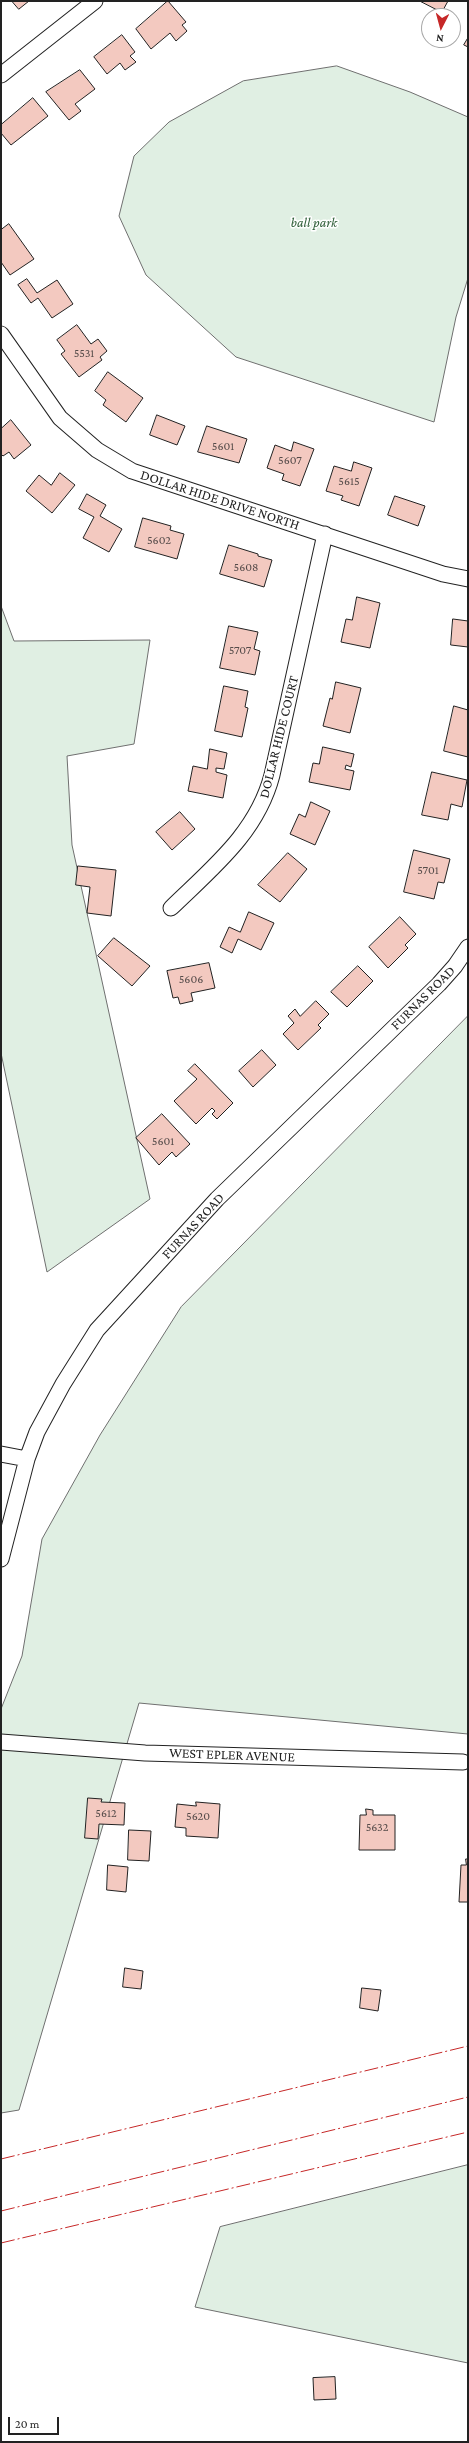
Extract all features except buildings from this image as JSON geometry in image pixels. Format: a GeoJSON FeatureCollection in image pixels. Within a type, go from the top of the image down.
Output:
{"type":"FeatureCollection","features":[{"type":"Feature","properties":{"kind":"street"},"geometry":{"type":"LineString","coordinates":[[1,75],[95,1]]}},
{"type":"Feature","properties":{"kind":"street","name":"DOLLAR HIDE DRIVE NORTH"},"geometry":{"type":"LineString","coordinates":[[1,334],[60,418],[104,455],[132,471],[155,480],[325,534],[443,574],[468,579]]}},
{"type":"Feature","properties":{"kind":"street","name":"DOLLAR HIDE COURT"},"geometry":{"type":"LineString","coordinates":[[171,908],[240,841],[253,821],[264,799],[272,775],[325,534]]}},
{"type":"Feature","properties":{"kind":"street","name":"FURNAS ROAD"},"geometry":{"type":"LineString","coordinates":[[1,1559],[27,1460],[37,1432],[59,1390],[106,1319],[217,1199],[450,972],[468,947]]}},
{"type":"Feature","properties":{"kind":"street"},"geometry":{"type":"LineString","coordinates":[[1,1454],[27,1460]]}},
{"type":"Feature","properties":{"kind":"street","name":"WEST EPLER AVENUE"},"geometry":{"type":"LineString","coordinates":[[1,1742],[145,1753],[463,1762]]}},
{"type":"Feature","properties":{"kind":"green space","name":"ball park"},"geometry":{"type":"Polygon","coordinates":[[[337,66],[410,92],[468,117],[468,278],[456,317],[434,422],[236,357],[146,275],[119,216],[134,156],[169,122],[243,81],[337,66]]]}},
{"type":"Feature","properties":{"kind":"green space"},"geometry":{"type":"Polygon","coordinates":[[[1,606],[14,641],[150,640],[134,744],[67,756],[72,845],[150,1199],[47,1272],[1,1053],[1,606]]]}},
{"type":"Feature","properties":{"kind":"green space"},"geometry":{"type":"Polygon","coordinates":[[[468,1016],[468,1734],[139,1703],[19,2110],[1,2113],[1,1709],[22,1656],[42,1539],[100,1435],[181,1307],[468,1016]]]}},
{"type":"Feature","properties":{"kind":"green space"},"geometry":{"type":"Polygon","coordinates":[[[468,2165],[468,2363],[195,2307],[220,2227],[468,2165]]]}},
{"type":"Feature","properties":{"kind":"power"},"geometry":{"type":"LineString","coordinates":[[1,2159],[468,2046]]}},
{"type":"Feature","properties":{"kind":"power"},"geometry":{"type":"LineString","coordinates":[[1,2211],[468,2097]]}},
{"type":"Feature","properties":{"kind":"power"},"geometry":{"type":"LineString","coordinates":[[1,2243],[468,2132]]}}]}
